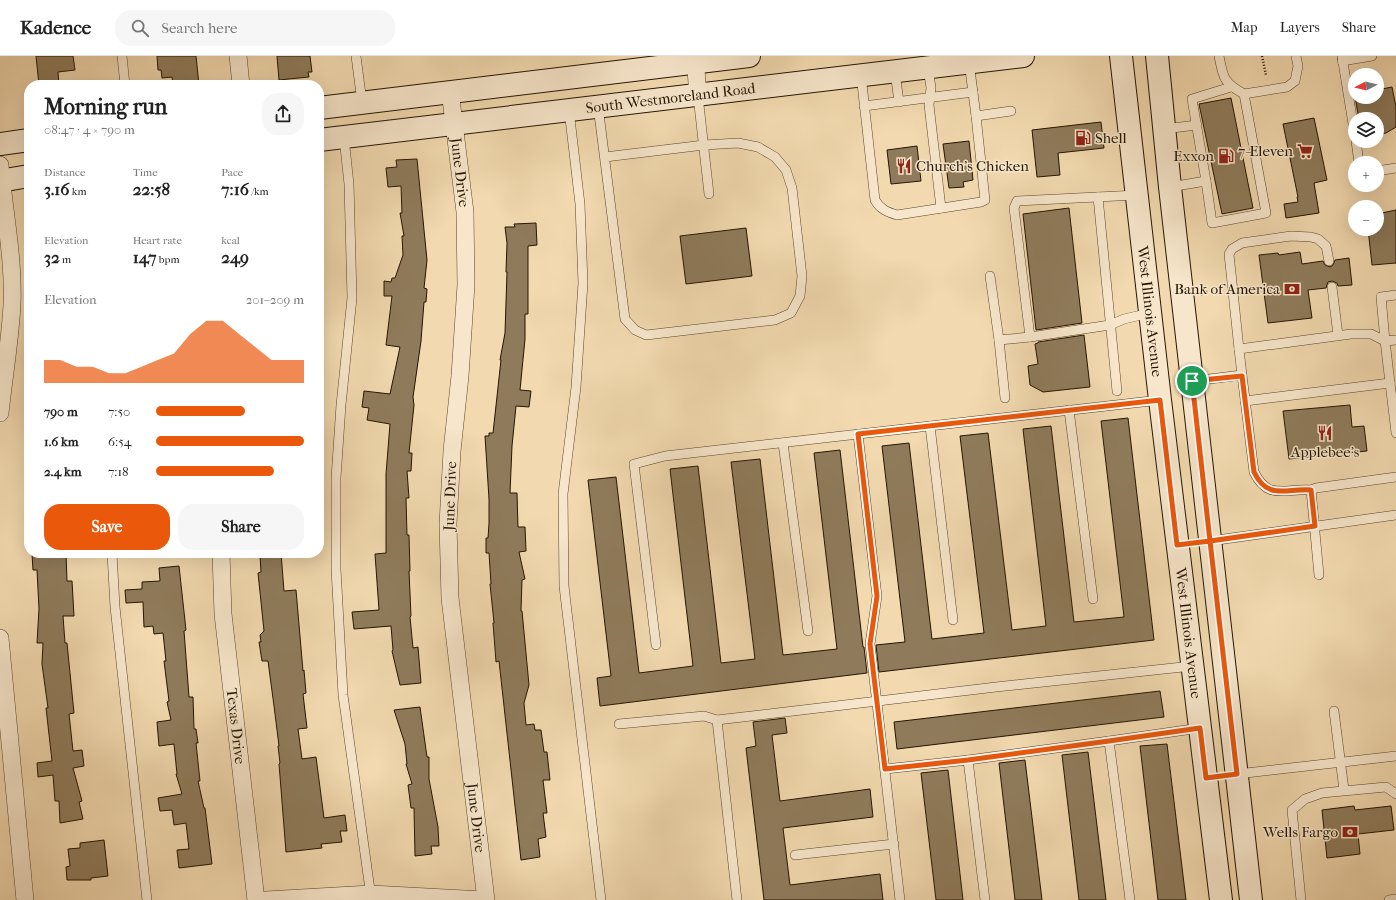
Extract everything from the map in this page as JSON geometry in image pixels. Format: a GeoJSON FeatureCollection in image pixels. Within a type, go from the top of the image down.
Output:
{"type":"FeatureCollection","features":[{"type":"Feature","properties":{"kind":"main road"},"geometry":{"type":"LineString","coordinates":[[324,107],[695,59],[749,56]]}},
{"type":"Feature","properties":{"kind":"main road","name":"South Westmoreland Road"},"geometry":{"type":"LineString","coordinates":[[324,140],[1023,56]]}},
{"type":"Feature","properties":{"kind":"main road","name":"West Illinois Avenue"},"geometry":{"type":"LineString","coordinates":[[1121,56],[1177,545],[1221,900]]}},
{"type":"Feature","properties":{"kind":"main road"},"geometry":{"type":"LineString","coordinates":[[1157,56],[1170,187],[1251,900]]}},
{"type":"Feature","properties":{"kind":"main road"},"geometry":{"type":"LineString","coordinates":[[0,144],[24,141]]}},
{"type":"Feature","properties":{"kind":"main road"},"geometry":{"type":"LineString","coordinates":[[0,175],[24,176]]}},
{"type":"Feature","properties":{"kind":"main road"},"geometry":{"type":"LineString","coordinates":[[1177,545],[1210,541]]}},
{"type":"Feature","properties":{"kind":"main road"},"geometry":{"type":"LineString","coordinates":[[1206,778],[1237,774]]}},
{"type":"Feature","properties":{"kind":"street"},"geometry":{"type":"LineString","coordinates":[[238,56],[240,80]]}},
{"type":"Feature","properties":{"kind":"street"},"geometry":{"type":"LineString","coordinates":[[695,59],[698,96]]}},
{"type":"Feature","properties":{"kind":"street","name":"June Drive"},"geometry":{"type":"LineString","coordinates":[[450,91],[465,212],[466,285],[460,376],[452,451],[448,524],[450,598],[484,900]]}},
{"type":"Feature","properties":{"kind":"street"},"geometry":{"type":"LineString","coordinates":[[0,175],[11,253],[12,304],[0,414]]}},
{"type":"Feature","properties":{"kind":"street","name":"Texas Drive"},"geometry":{"type":"LineString","coordinates":[[221,558],[224,614],[256,900]]}},
{"type":"Feature","properties":{"kind":"street"},"geometry":{"type":"LineString","coordinates":[[0,638],[25,900]]}},
{"type":"Feature","properties":{"kind":"street"},"geometry":{"type":"LineString","coordinates":[[266,900],[371,897],[484,900]]}},
{"type":"Feature","properties":{"kind":"lane"},"geometry":{"type":"LineString","coordinates":[[122,56],[124,80]]}},
{"type":"Feature","properties":{"kind":"lane"},"geometry":{"type":"LineString","coordinates":[[356,56],[362,102]]}},
{"type":"Feature","properties":{"kind":"lane"},"geometry":{"type":"LineString","coordinates":[[1219,56],[1222,75],[1231,87],[1244,94],[1287,88],[1295,81],[1298,66],[1296,56]]}},
{"type":"Feature","properties":{"kind":"lane"},"geometry":{"type":"LineString","coordinates":[[1351,112],[1342,59],[1372,56]]}},
{"type":"Feature","properties":{"kind":"lane"},"geometry":{"type":"LineString","coordinates":[[861,75],[875,200],[879,207],[897,215],[984,201],[985,198],[969,62]]}},
{"type":"Feature","properties":{"kind":"lane"},"geometry":{"type":"LineString","coordinates":[[928,67],[931,88],[929,105],[941,208]]}},
{"type":"Feature","properties":{"kind":"lane"},"geometry":{"type":"LineString","coordinates":[[895,71],[899,102]]}},
{"type":"Feature","properties":{"kind":"lane"},"geometry":{"type":"LineString","coordinates":[[1231,87],[1192,99],[1212,222],[1266,213],[1244,94]]}},
{"type":"Feature","properties":{"kind":"lane"},"geometry":{"type":"LineString","coordinates":[[864,106],[973,92]]}},
{"type":"Feature","properties":{"kind":"lane"},"geometry":{"type":"LineString","coordinates":[[698,96],[709,194]]}},
{"type":"Feature","properties":{"kind":"lane"},"geometry":{"type":"LineString","coordinates":[[598,106],[625,319],[635,330],[646,335],[775,320],[791,313],[800,296],[802,276],[792,188],[786,170],[775,157],[758,147],[738,143],[704,145],[605,157]]}},
{"type":"Feature","properties":{"kind":"lane"},"geometry":{"type":"LineString","coordinates":[[569,110],[580,204],[583,283],[576,387],[563,494],[564,586],[601,900]]}},
{"type":"Feature","properties":{"kind":"lane"},"geometry":{"type":"LineString","coordinates":[[976,116],[1011,111]]}},
{"type":"Feature","properties":{"kind":"lane"},"geometry":{"type":"LineString","coordinates":[[1164,129],[1197,125]]}},
{"type":"Feature","properties":{"kind":"lane"},"geometry":{"type":"LineString","coordinates":[[344,138],[348,184],[352,298],[341,405],[336,478],[336,569],[344,695],[371,897]]}},
{"type":"Feature","properties":{"kind":"lane"},"geometry":{"type":"LineString","coordinates":[[1384,170],[1396,168]]}},
{"type":"Feature","properties":{"kind":"lane"},"geometry":{"type":"LineString","coordinates":[[1170,187],[1206,181]]}},
{"type":"Feature","properties":{"kind":"lane"},"geometry":{"type":"LineString","coordinates":[[1030,337],[1014,208],[1017,201],[1137,195]]}},
{"type":"Feature","properties":{"kind":"lane"},"geometry":{"type":"LineString","coordinates":[[1098,196],[1117,391]]}},
{"type":"Feature","properties":{"kind":"lane"},"geometry":{"type":"LineString","coordinates":[[1329,261],[1326,246],[1318,239],[1311,236],[1291,236],[1242,243],[1232,249],[1229,254],[1254,472],[1259,482],[1270,490],[1283,492],[1301,489],[1311,490],[1316,488],[1396,477]]}},
{"type":"Feature","properties":{"kind":"lane"},"geometry":{"type":"LineString","coordinates":[[990,276],[1005,398]]}},
{"type":"Feature","properties":{"kind":"lane"},"geometry":{"type":"LineString","coordinates":[[1332,287],[1338,335]]}},
{"type":"Feature","properties":{"kind":"lane"},"geometry":{"type":"LineString","coordinates":[[1396,295],[1380,296],[1396,433]]}},
{"type":"Feature","properties":{"kind":"lane"},"geometry":{"type":"LineString","coordinates":[[999,340],[1110,325],[1124,319],[1150,313]]}},
{"type":"Feature","properties":{"kind":"lane"},"geometry":{"type":"LineString","coordinates":[[1239,348],[1338,335],[1371,334],[1385,341],[1396,340]]}},
{"type":"Feature","properties":{"kind":"lane"},"geometry":{"type":"LineString","coordinates":[[1192,381],[1242,376]]}},
{"type":"Feature","properties":{"kind":"lane"},"geometry":{"type":"LineString","coordinates":[[1245,400],[1390,383]]}},
{"type":"Feature","properties":{"kind":"lane"},"geometry":{"type":"LineString","coordinates":[[656,645],[634,464],[665,456],[1160,400]]}},
{"type":"Feature","properties":{"kind":"lane"},"geometry":{"type":"LineString","coordinates":[[1069,410],[1093,599]]}},
{"type":"Feature","properties":{"kind":"lane"},"geometry":{"type":"LineString","coordinates":[[930,426],[953,620]]}},
{"type":"Feature","properties":{"kind":"lane"},"geometry":{"type":"LineString","coordinates":[[858,434],[877,596],[870,644],[900,900]]}},
{"type":"Feature","properties":{"kind":"lane"},"geometry":{"type":"LineString","coordinates":[[784,443],[808,631]]}},
{"type":"Feature","properties":{"kind":"lane"},"geometry":{"type":"LineString","coordinates":[[1311,490],[1319,575]]}},
{"type":"Feature","properties":{"kind":"lane"},"geometry":{"type":"LineString","coordinates":[[1210,541],[1396,515]]}},
{"type":"Feature","properties":{"kind":"lane"},"geometry":{"type":"LineString","coordinates":[[112,558],[115,607],[147,900]]}},
{"type":"Feature","properties":{"kind":"lane"},"geometry":{"type":"LineString","coordinates":[[619,724],[704,716],[717,720],[996,687],[1192,666]]}},
{"type":"Feature","properties":{"kind":"lane"},"geometry":{"type":"LineString","coordinates":[[1334,711],[1344,790]]}},
{"type":"Feature","properties":{"kind":"lane"},"geometry":{"type":"LineString","coordinates":[[717,720],[737,900]]}},
{"type":"Feature","properties":{"kind":"lane"},"geometry":{"type":"LineString","coordinates":[[885,769],[968,760],[1200,728]]}},
{"type":"Feature","properties":{"kind":"lane"},"geometry":{"type":"LineString","coordinates":[[1109,741],[1130,900]]}},
{"type":"Feature","properties":{"kind":"lane"},"geometry":{"type":"LineString","coordinates":[[1237,774],[1396,756]]}},
{"type":"Feature","properties":{"kind":"lane"},"geometry":{"type":"LineString","coordinates":[[968,760],[985,900]]}},
{"type":"Feature","properties":{"kind":"lane"},"geometry":{"type":"LineString","coordinates":[[1301,900],[1292,810],[1305,799],[1322,793],[1386,787],[1396,794]]}},
{"type":"Feature","properties":{"kind":"lane"},"geometry":{"type":"LineString","coordinates":[[795,855],[894,844]]}},
{"type":"Feature","properties":{"kind":"lane"},"geometry":{"type":"LineString","coordinates":[[1388,900],[1396,899]]}},
{"type":"Feature","properties":{"kind":"path"},"geometry":{"type":"LineString","coordinates":[[1262,56],[1266,75]]}},
{"type":"Feature","properties":{"kind":"path"},"geometry":{"type":"LineString","coordinates":[[1199,296],[1209,292]]}},
{"type":"Feature","properties":{"kind":"building"},"geometry":{"type":"Polygon","coordinates":[[[36,56],[73,56],[75,70],[58,72],[59,80],[38,80],[36,56]]]}},
{"type":"Feature","properties":{"kind":"building"},"geometry":{"type":"Polygon","coordinates":[[[157,56],[196,56],[198,80],[172,80],[172,77],[162,78],[161,70],[158,70],[157,56]]]}},
{"type":"Feature","properties":{"kind":"building"},"geometry":{"type":"Polygon","coordinates":[[[277,56],[310,56],[312,72],[308,72],[309,77],[279,80],[277,56]]]}},
{"type":"Feature","properties":{"kind":"building"},"geometry":{"type":"Polygon","coordinates":[[[1392,87],[1396,107],[1396,127],[1384,133],[1384,112],[1358,112],[1356,104],[1384,104],[1384,89],[1392,87]]]}},
{"type":"Feature","properties":{"kind":"building","name":"Exxon"},"geometry":{"type":"Polygon","coordinates":[[[1231,98],[1253,208],[1222,214],[1199,104],[1231,98]]]}},
{"type":"Feature","properties":{"kind":"building","name":"7-Eleven"},"geometry":{"type":"Polygon","coordinates":[[[1314,118],[1327,180],[1314,183],[1319,213],[1286,218],[1284,204],[1298,202],[1298,197],[1283,124],[1314,118]]]}},
{"type":"Feature","properties":{"kind":"building"},"geometry":{"type":"Polygon","coordinates":[[[1101,122],[1104,148],[1058,153],[1060,175],[1037,177],[1032,130],[1101,122]]]}},
{"type":"Feature","properties":{"kind":"building"},"geometry":{"type":"Polygon","coordinates":[[[969,141],[973,180],[963,182],[964,187],[949,188],[943,144],[969,141]]]}},
{"type":"Feature","properties":{"kind":"building","name":"Church's Chicken"},"geometry":{"type":"Polygon","coordinates":[[[917,146],[921,181],[891,184],[887,150],[917,146]]]}},
{"type":"Feature","properties":{"kind":"building"},"geometry":{"type":"Polygon","coordinates":[[[417,159],[427,260],[424,288],[427,289],[426,302],[424,302],[421,341],[413,397],[414,405],[409,453],[412,453],[411,471],[407,471],[409,498],[406,498],[407,535],[409,535],[410,617],[413,648],[418,647],[421,683],[400,685],[392,651],[391,626],[354,629],[352,612],[379,610],[375,554],[386,553],[386,474],[390,424],[367,420],[369,408],[362,407],[364,391],[390,394],[400,347],[386,345],[392,296],[384,296],[384,281],[391,282],[392,278],[395,278],[403,255],[402,236],[404,236],[400,213],[402,213],[401,186],[388,187],[386,168],[397,167],[396,160],[417,159]]]}},
{"type":"Feature","properties":{"kind":"building"},"geometry":{"type":"Polygon","coordinates":[[[1069,208],[1082,323],[1036,330],[1023,214],[1069,208]]]}},
{"type":"Feature","properties":{"kind":"building"},"geometry":{"type":"Polygon","coordinates":[[[1396,210],[1396,263],[1372,265],[1369,236],[1384,236],[1384,213],[1396,210]]]}},
{"type":"Feature","properties":{"kind":"building"},"geometry":{"type":"Polygon","coordinates":[[[536,223],[537,245],[528,246],[528,314],[525,314],[525,339],[520,390],[531,391],[529,407],[516,406],[512,446],[510,493],[517,493],[518,527],[525,527],[526,551],[519,552],[525,579],[522,580],[521,611],[529,685],[524,703],[526,725],[534,724],[535,730],[541,730],[544,752],[547,752],[550,780],[543,780],[547,813],[543,813],[546,837],[538,839],[540,857],[521,860],[499,661],[496,662],[489,553],[486,553],[486,538],[488,538],[489,523],[489,499],[485,436],[489,436],[489,433],[493,433],[500,360],[505,333],[507,243],[505,227],[515,227],[514,224],[536,223]]]}},
{"type":"Feature","properties":{"kind":"building"},"geometry":{"type":"Polygon","coordinates":[[[746,228],[752,276],[686,284],[680,236],[746,228]]]}},
{"type":"Feature","properties":{"kind":"building","name":"Bank of America"},"geometry":{"type":"Polygon","coordinates":[[[1300,252],[1302,264],[1323,261],[1325,265],[1330,267],[1333,265],[1335,260],[1349,258],[1352,285],[1338,286],[1337,283],[1332,281],[1328,282],[1326,288],[1308,290],[1312,318],[1268,323],[1259,255],[1278,253],[1279,255],[1300,252]]]}},
{"type":"Feature","properties":{"kind":"building"},"geometry":{"type":"Polygon","coordinates":[[[1084,335],[1090,387],[1043,392],[1030,385],[1028,366],[1038,364],[1035,344],[1038,342],[1084,335]]]}},
{"type":"Feature","properties":{"kind":"building","name":"Applebee's"},"geometry":{"type":"Polygon","coordinates":[[[1350,405],[1352,427],[1364,426],[1367,451],[1289,459],[1283,411],[1350,405]]]}},
{"type":"Feature","properties":{"kind":"building"},"geometry":{"type":"Polygon","coordinates":[[[1128,418],[1154,640],[879,672],[876,645],[905,642],[882,446],[909,443],[932,639],[984,633],[960,436],[988,433],[1012,630],[1046,626],[1023,429],[1051,426],[1074,622],[1124,617],[1101,421],[1128,418]]]}},
{"type":"Feature","properties":{"kind":"building"},"geometry":{"type":"Polygon","coordinates":[[[840,450],[867,673],[600,706],[597,678],[611,676],[588,480],[616,477],[639,673],[693,666],[670,469],[698,466],[721,663],[755,659],[731,462],[760,459],[783,655],[837,649],[814,453],[840,450]]]}},
{"type":"Feature","properties":{"kind":"building"},"geometry":{"type":"Polygon","coordinates":[[[32,558],[66,558],[67,581],[72,581],[74,616],[63,616],[74,713],[69,714],[73,751],[82,750],[84,766],[73,768],[82,801],[79,802],[83,819],[60,823],[59,801],[55,801],[53,775],[38,777],[37,763],[52,761],[46,708],[48,708],[42,664],[43,643],[37,643],[39,609],[37,570],[33,570],[32,558]]]}},
{"type":"Feature","properties":{"kind":"building"},"geometry":{"type":"Polygon","coordinates":[[[260,558],[281,558],[284,591],[296,590],[306,693],[303,694],[307,728],[298,729],[302,759],[316,757],[324,818],[345,815],[347,831],[340,831],[342,842],[321,844],[322,848],[286,852],[279,746],[274,706],[268,661],[262,661],[259,642],[261,642],[260,635],[264,631],[258,573],[261,572],[260,558]]]}},
{"type":"Feature","properties":{"kind":"building"},"geometry":{"type":"Polygon","coordinates":[[[179,566],[186,630],[184,631],[189,697],[193,697],[194,729],[196,729],[198,743],[196,743],[200,781],[198,781],[205,808],[212,864],[179,868],[177,850],[189,849],[186,823],[174,825],[172,810],[160,811],[158,798],[182,794],[176,774],[174,744],[159,746],[157,722],[171,720],[167,702],[169,701],[164,661],[166,661],[163,633],[154,634],[153,626],[144,627],[143,602],[126,603],[125,590],[142,589],[142,582],[160,581],[159,568],[179,566]]]}},
{"type":"Feature","properties":{"kind":"building"},"geometry":{"type":"Polygon","coordinates":[[[1160,691],[1164,717],[897,749],[894,722],[1160,691]]]}},
{"type":"Feature","properties":{"kind":"building"},"geometry":{"type":"Polygon","coordinates":[[[420,707],[427,757],[429,757],[429,779],[438,827],[439,846],[431,846],[432,854],[415,856],[414,808],[411,808],[408,785],[412,784],[406,764],[405,744],[394,710],[420,707]]]}},
{"type":"Feature","properties":{"kind":"building"},"geometry":{"type":"Polygon","coordinates":[[[785,718],[787,733],[772,735],[780,801],[870,789],[873,817],[783,828],[790,885],[880,874],[883,900],[764,900],[746,748],[756,746],[753,722],[785,718]]]}},
{"type":"Feature","properties":{"kind":"building"},"geometry":{"type":"Polygon","coordinates":[[[1167,744],[1186,900],[1158,900],[1140,746],[1167,744]]]}},
{"type":"Feature","properties":{"kind":"building"},"geometry":{"type":"Polygon","coordinates":[[[1088,752],[1106,900],[1079,900],[1062,755],[1088,752]]]}},
{"type":"Feature","properties":{"kind":"building"},"geometry":{"type":"Polygon","coordinates":[[[1025,760],[1042,900],[1015,900],[999,763],[1025,760]]]}},
{"type":"Feature","properties":{"kind":"building"},"geometry":{"type":"Polygon","coordinates":[[[948,770],[963,900],[936,900],[921,773],[948,770]]]}},
{"type":"Feature","properties":{"kind":"building","name":"Wells Fargo"},"geometry":{"type":"Polygon","coordinates":[[[1354,806],[1355,810],[1391,806],[1394,830],[1358,834],[1360,854],[1327,858],[1322,810],[1354,806]]]}},
{"type":"Feature","properties":{"kind":"building"},"geometry":{"type":"Polygon","coordinates":[[[104,840],[108,876],[91,878],[91,880],[67,880],[66,867],[70,866],[68,849],[80,848],[80,843],[104,840]]]}},
{"type":"Feature","properties":{"kind":"place","name":"Shell"},"geometry":{"type":"Point","coordinates":[1083,138]}},
{"type":"Feature","properties":{"kind":"place","name":"7-Eleven"},"geometry":{"type":"Point","coordinates":[1305,151]}},
{"type":"Feature","properties":{"kind":"place","name":"Exxon"},"geometry":{"type":"Point","coordinates":[1226,156]}},
{"type":"Feature","properties":{"kind":"place","name":"Church's Chicken"},"geometry":{"type":"Point","coordinates":[904,166]}},
{"type":"Feature","properties":{"kind":"place","name":"Bank of America"},"geometry":{"type":"Point","coordinates":[1292,289]}},
{"type":"Feature","properties":{"kind":"place","name":"Applebee's"},"geometry":{"type":"Point","coordinates":[1325,433]}},
{"type":"Feature","properties":{"kind":"place","name":"Wells Fargo"},"geometry":{"type":"Point","coordinates":[1350,832]}},
{"type":"Feature","properties":{"kind":"route"},"geometry":{"type":"LineString","coordinates":[[1192,381],[1210,541],[1177,545],[1160,400],[858,434],[877,596],[870,644],[885,769],[968,760],[1200,728],[1206,778],[1237,774],[1210,541],[1315,526],[1311,490],[1301,489],[1283,492],[1270,490],[1259,482],[1254,472],[1242,376],[1192,381]]}}]}
